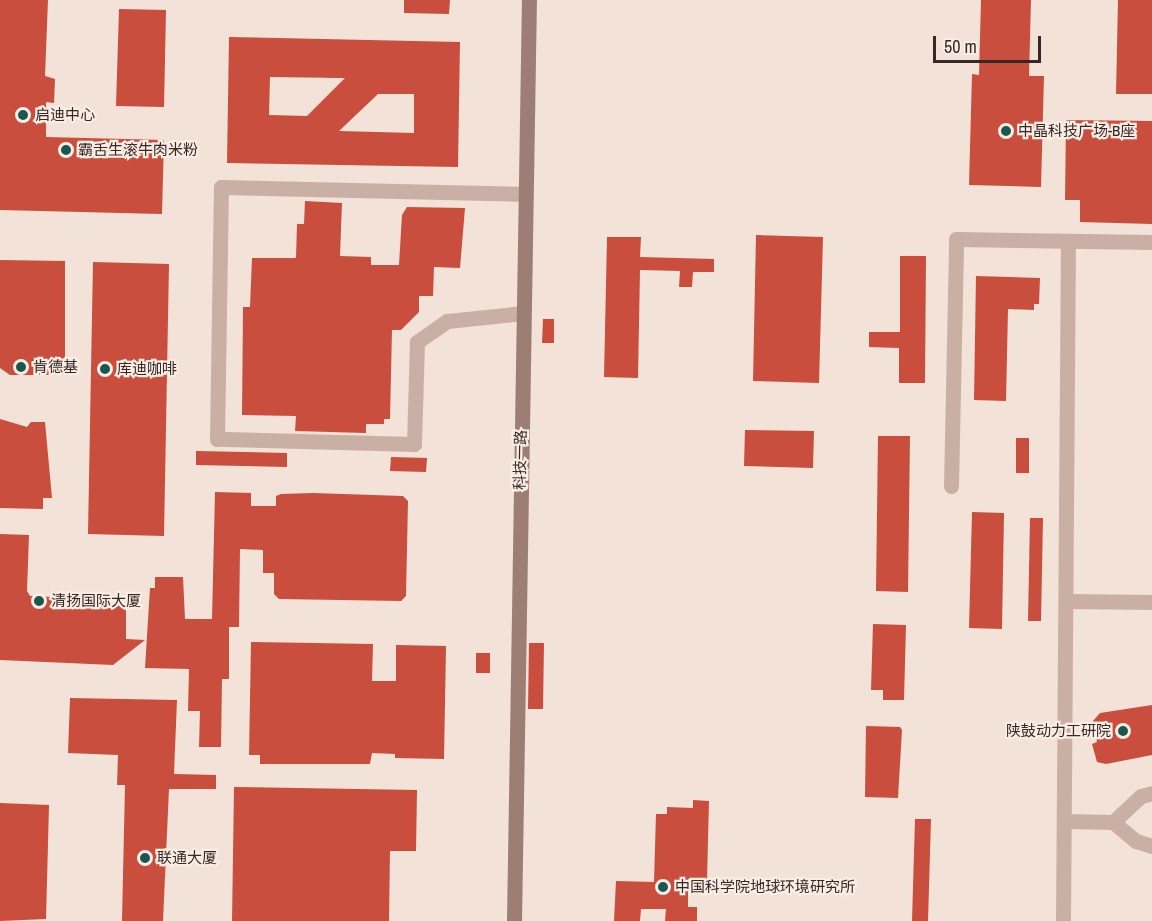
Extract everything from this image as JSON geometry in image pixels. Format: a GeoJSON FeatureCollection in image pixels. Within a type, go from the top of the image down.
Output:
{"type":"FeatureCollection","features":[{"type":"Feature","properties":{"kind":"street","name":"科技一路"},"geometry":{"type":"LineString","coordinates":[[514,921],[522,313],[529,0]]}},
{"type":"Feature","properties":{"kind":"street"},"geometry":{"type":"LineString","coordinates":[[522,313],[447,321],[417,342],[414,444],[217,439],[220,187],[525,194]]}},
{"type":"Feature","properties":{"kind":"street"},"geometry":{"type":"LineString","coordinates":[[951,486],[956,239],[1152,242]]}},
{"type":"Feature","properties":{"kind":"street"},"geometry":{"type":"LineString","coordinates":[[1063,921],[1068,241]]}},
{"type":"Feature","properties":{"kind":"street"},"geometry":{"type":"LineString","coordinates":[[1067,601],[1152,602]]}},
{"type":"Feature","properties":{"kind":"street"},"geometry":{"type":"LineString","coordinates":[[1113,822],[1141,796],[1152,793]]}},
{"type":"Feature","properties":{"kind":"street"},"geometry":{"type":"LineString","coordinates":[[1065,820],[1113,822],[1136,841],[1152,846]]}},
{"type":"Feature","properties":{"kind":"building","name":"启迪中心"},"geometry":{"type":"Polygon","coordinates":[[[0,0],[48,0],[45,76],[55,79],[54,103],[46,102],[46,137],[164,140],[162,214],[0,210],[0,0]]]}},
{"type":"Feature","properties":{"kind":"building"},"geometry":{"type":"Polygon","coordinates":[[[404,0],[450,0],[449,14],[404,13],[404,0]]]}},
{"type":"Feature","properties":{"kind":"building","name":"中晶科技广场-B座"},"geometry":{"type":"Polygon","coordinates":[[[981,0],[1031,0],[1029,76],[1044,76],[1041,187],[969,185],[972,74],[979,75],[981,0]]]}},
{"type":"Feature","properties":{"kind":"building"},"geometry":{"type":"Polygon","coordinates":[[[1118,0],[1152,0],[1152,94],[1116,94],[1118,0]]]}},
{"type":"Feature","properties":{"kind":"building"},"geometry":{"type":"Polygon","coordinates":[[[119,9],[166,10],[164,107],[116,106],[119,9]]]}},
{"type":"Feature","properties":{"kind":"building"},"geometry":{"type":"Polygon","coordinates":[[[229,37],[460,42],[458,167],[227,163],[229,37]],[[270,77],[269,115],[307,116],[345,78],[270,77]],[[378,94],[339,131],[414,133],[414,94],[378,94]]]}},
{"type":"Feature","properties":{"kind":"building"},"geometry":{"type":"Polygon","coordinates":[[[1066,120],[1152,121],[1152,224],[1080,222],[1080,200],[1065,200],[1066,120]]]}},
{"type":"Feature","properties":{"kind":"building"},"geometry":{"type":"Polygon","coordinates":[[[305,201],[342,203],[340,256],[371,257],[371,265],[399,265],[402,215],[407,207],[465,208],[460,268],[434,267],[433,296],[419,296],[419,312],[401,330],[392,330],[390,419],[384,419],[384,424],[366,424],[366,433],[295,431],[296,416],[242,415],[243,307],[250,307],[252,258],[296,258],[297,224],[304,224],[305,201]]]}},
{"type":"Feature","properties":{"kind":"building"},"geometry":{"type":"Polygon","coordinates":[[[756,235],[823,237],[819,383],[753,381],[756,235]]]}},
{"type":"Feature","properties":{"kind":"building"},"geometry":{"type":"Polygon","coordinates":[[[607,237],[641,237],[640,257],[714,259],[714,272],[693,272],[692,287],[679,287],[680,271],[640,270],[638,378],[604,377],[607,237]]]}},
{"type":"Feature","properties":{"kind":"building"},"geometry":{"type":"Polygon","coordinates":[[[900,256],[926,256],[925,383],[899,383],[899,348],[869,347],[869,332],[900,332],[900,256]]]}},
{"type":"Feature","properties":{"kind":"building"},"geometry":{"type":"Polygon","coordinates":[[[0,260],[65,261],[65,375],[10,375],[0,368],[0,260]]]}},
{"type":"Feature","properties":{"kind":"building"},"geometry":{"type":"Polygon","coordinates":[[[93,262],[169,264],[164,536],[88,534],[93,262]]]}},
{"type":"Feature","properties":{"kind":"building"},"geometry":{"type":"Polygon","coordinates":[[[976,276],[1040,278],[1039,304],[1034,304],[1034,310],[1008,309],[1006,401],[974,400],[976,276]]]}},
{"type":"Feature","properties":{"kind":"building"},"geometry":{"type":"Polygon","coordinates":[[[543,319],[554,319],[554,343],[542,343],[543,319]]]}},
{"type":"Feature","properties":{"kind":"building"},"geometry":{"type":"Polygon","coordinates":[[[0,419],[27,427],[31,422],[45,422],[52,498],[43,498],[43,509],[0,508],[0,419]]]}},
{"type":"Feature","properties":{"kind":"building"},"geometry":{"type":"Polygon","coordinates":[[[745,430],[814,431],[813,468],[744,466],[745,430]]]}},
{"type":"Feature","properties":{"kind":"building"},"geometry":{"type":"Polygon","coordinates":[[[878,436],[910,436],[908,592],[876,591],[878,436]]]}},
{"type":"Feature","properties":{"kind":"building"},"geometry":{"type":"Polygon","coordinates":[[[1016,438],[1029,438],[1029,473],[1016,473],[1016,438]]]}},
{"type":"Feature","properties":{"kind":"building"},"geometry":{"type":"Polygon","coordinates":[[[196,451],[287,453],[287,467],[196,465],[196,451]]]}},
{"type":"Feature","properties":{"kind":"building"},"geometry":{"type":"Polygon","coordinates":[[[391,457],[427,458],[426,472],[390,471],[391,457]]]}},
{"type":"Feature","properties":{"kind":"building"},"geometry":{"type":"Polygon","coordinates":[[[215,492],[251,493],[251,506],[276,506],[276,496],[281,494],[403,496],[408,501],[406,596],[401,601],[279,599],[274,594],[274,573],[263,573],[263,550],[240,549],[239,627],[229,627],[229,679],[222,679],[221,747],[199,747],[200,711],[188,711],[189,669],[145,668],[150,588],[155,588],[155,577],[183,577],[185,619],[212,619],[215,492]]]}},
{"type":"Feature","properties":{"kind":"building"},"geometry":{"type":"Polygon","coordinates":[[[972,512],[1004,513],[1002,629],[969,628],[972,512]]]}},
{"type":"Feature","properties":{"kind":"building"},"geometry":{"type":"Polygon","coordinates":[[[1030,518],[1043,518],[1041,621],[1028,621],[1030,518]]]}},
{"type":"Feature","properties":{"kind":"building","name":"清扬国际大厦"},"geometry":{"type":"Polygon","coordinates":[[[0,534],[29,535],[27,591],[30,596],[77,598],[77,605],[126,606],[126,639],[145,640],[113,665],[0,660],[0,534]]]}},
{"type":"Feature","properties":{"kind":"building"},"geometry":{"type":"Polygon","coordinates":[[[873,624],[906,625],[904,700],[883,700],[883,690],[871,690],[873,624]]]}},
{"type":"Feature","properties":{"kind":"building"},"geometry":{"type":"Polygon","coordinates":[[[251,642],[373,644],[372,681],[396,681],[396,645],[446,646],[444,759],[395,758],[395,754],[372,753],[370,764],[260,764],[260,755],[249,755],[251,642]]]}},
{"type":"Feature","properties":{"kind":"building"},"geometry":{"type":"Polygon","coordinates":[[[529,643],[544,643],[543,709],[528,709],[529,643]]]}},
{"type":"Feature","properties":{"kind":"building"},"geometry":{"type":"Polygon","coordinates":[[[476,653],[490,653],[490,673],[476,673],[476,653]]]}},
{"type":"Feature","properties":{"kind":"building","name":"联通大厦"},"geometry":{"type":"Polygon","coordinates":[[[70,698],[177,700],[174,774],[216,775],[216,789],[169,789],[163,921],[122,921],[125,785],[117,785],[118,755],[68,753],[70,698]]]}},
{"type":"Feature","properties":{"kind":"building","name":"陕鼓动力工研院"},"geometry":{"type":"Polygon","coordinates":[[[1152,705],[1152,755],[1106,764],[1097,762],[1092,744],[1097,742],[1093,721],[1100,713],[1152,705]]]}},
{"type":"Feature","properties":{"kind":"building"},"geometry":{"type":"Polygon","coordinates":[[[866,726],[900,727],[902,730],[898,798],[865,797],[866,726]]]}},
{"type":"Feature","properties":{"kind":"building"},"geometry":{"type":"Polygon","coordinates":[[[234,787],[417,790],[416,851],[390,851],[389,921],[232,921],[234,787]]]}},
{"type":"Feature","properties":{"kind":"building"},"geometry":{"type":"Polygon","coordinates":[[[693,800],[709,801],[707,880],[688,879],[688,907],[697,907],[697,921],[665,921],[666,909],[641,909],[640,921],[614,921],[616,881],[654,882],[656,814],[667,814],[667,807],[693,808],[693,800]]]}},
{"type":"Feature","properties":{"kind":"building"},"geometry":{"type":"Polygon","coordinates":[[[0,803],[49,805],[46,919],[0,921],[0,803]]]}},
{"type":"Feature","properties":{"kind":"building"},"geometry":{"type":"Polygon","coordinates":[[[915,819],[931,819],[928,921],[912,921],[915,819]]]}},
{"type":"Feature","properties":{"kind":"place","name":"启迪中心"},"geometry":{"type":"Point","coordinates":[23,115]}},
{"type":"Feature","properties":{"kind":"place","name":"中晶科技广场-B座"},"geometry":{"type":"Point","coordinates":[1006,131]}},
{"type":"Feature","properties":{"kind":"place","name":"霸舌生滚牛肉米粉"},"geometry":{"type":"Point","coordinates":[66,150]}},
{"type":"Feature","properties":{"kind":"place","name":"肯德基"},"geometry":{"type":"Point","coordinates":[21,367]}},
{"type":"Feature","properties":{"kind":"place","name":"库迪咖啡"},"geometry":{"type":"Point","coordinates":[105,369]}},
{"type":"Feature","properties":{"kind":"place","name":"清扬国际大厦"},"geometry":{"type":"Point","coordinates":[39,601]}},
{"type":"Feature","properties":{"kind":"place","name":"陕鼓动力工研院"},"geometry":{"type":"Point","coordinates":[1123,731]}},
{"type":"Feature","properties":{"kind":"place","name":"联通大厦"},"geometry":{"type":"Point","coordinates":[145,858]}},
{"type":"Feature","properties":{"kind":"place","name":"中国科学院地球环境研究所"},"geometry":{"type":"Point","coordinates":[663,887]}}]}
